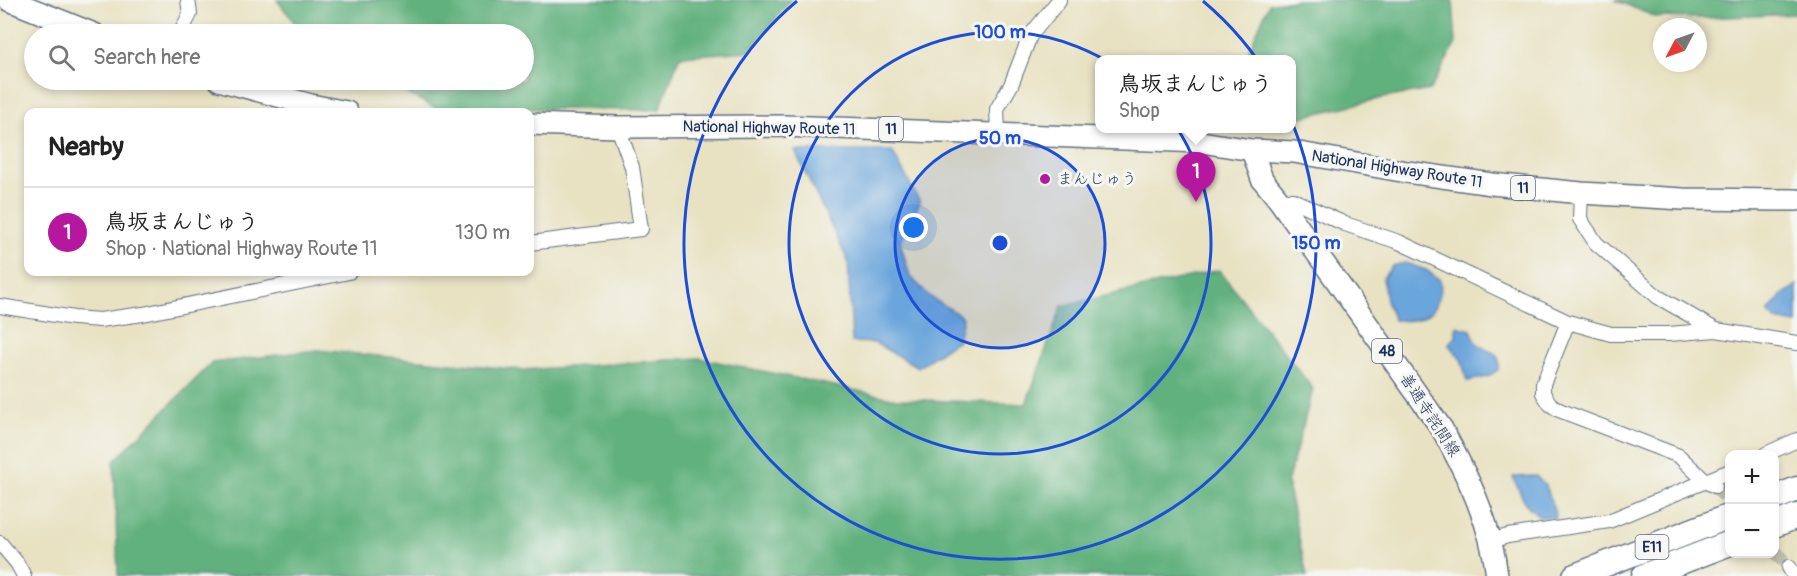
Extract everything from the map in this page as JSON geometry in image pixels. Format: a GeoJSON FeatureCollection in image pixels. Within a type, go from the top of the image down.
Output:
{"type":"FeatureCollection","features":[{"type":"Feature","properties":{"kind":"highway"},"geometry":{"type":"LineString","coordinates":[[1779,496],[1797,489]]}},
{"type":"Feature","properties":{"kind":"highway"},"geometry":{"type":"LineString","coordinates":[[1779,523],[1797,516]]}},
{"type":"Feature","properties":{"kind":"highway","name":"E11"},"geometry":{"type":"LineString","coordinates":[[1575,576],[1725,518]]}},
{"type":"Feature","properties":{"kind":"highway","name":"E11"},"geometry":{"type":"LineString","coordinates":[[1644,576],[1725,545]]}},
{"type":"Feature","properties":{"kind":"main road"},"geometry":{"type":"LineString","coordinates":[[9,0],[69,24]]}},
{"type":"Feature","properties":{"kind":"main road"},"geometry":{"type":"LineString","coordinates":[[256,90],[326,108]]}},
{"type":"Feature","properties":{"kind":"main road","name":"National Highway Route 11"},"geometry":{"type":"LineString","coordinates":[[534,124],[618,127],[785,126],[1201,142],[1252,150],[1294,152],[1492,184],[1581,193],[1683,199],[1797,200]]}},
{"type":"Feature","properties":{"kind":"main road","name":"善通寺詫間線"},"geometry":{"type":"LineString","coordinates":[[1252,150],[1262,179],[1442,429],[1480,506],[1496,571]]}},
{"type":"Feature","properties":{"kind":"street"},"geometry":{"type":"LineString","coordinates":[[185,24],[190,14],[188,0]]}},
{"type":"Feature","properties":{"kind":"street"},"geometry":{"type":"LineString","coordinates":[[998,133],[997,109],[1011,85],[1030,36],[1059,0]]}},
{"type":"Feature","properties":{"kind":"street"},"geometry":{"type":"LineString","coordinates":[[534,242],[641,229],[632,167],[618,127]]}},
{"type":"Feature","properties":{"kind":"street"},"geometry":{"type":"LineString","coordinates":[[1581,193],[1580,219],[1596,243],[1658,297],[1716,330]]}},
{"type":"Feature","properties":{"kind":"street"},"geometry":{"type":"LineString","coordinates":[[1279,200],[1293,200],[1345,224],[1399,242],[1568,322],[1611,334],[1669,334],[1716,330],[1797,343]]}},
{"type":"Feature","properties":{"kind":"street"},"geometry":{"type":"LineString","coordinates":[[0,306],[100,320],[143,314],[329,276]]}},
{"type":"Feature","properties":{"kind":"street"},"geometry":{"type":"LineString","coordinates":[[1568,322],[1543,384],[1543,393],[1550,404],[1590,424],[1679,456],[1710,483]]}},
{"type":"Feature","properties":{"kind":"street"},"geometry":{"type":"LineString","coordinates":[[1775,450],[1797,440]]}},
{"type":"Feature","properties":{"kind":"street"},"geometry":{"type":"LineString","coordinates":[[1490,541],[1508,536],[1609,521],[1710,483],[1725,474]]}},
{"type":"Feature","properties":{"kind":"street"},"geometry":{"type":"LineString","coordinates":[[0,543],[17,563],[24,576]]}},
{"type":"Feature","properties":{"kind":"green space"},"geometry":{"type":"Polygon","coordinates":[[[277,0],[791,0],[749,51],[680,56],[659,110],[435,108],[401,90],[534,90],[534,24],[295,24],[277,0]]]}},
{"type":"Feature","properties":{"kind":"green space"},"geometry":{"type":"Polygon","coordinates":[[[1294,0],[1453,0],[1456,43],[1430,90],[1383,98],[1296,118],[1296,55],[1247,55],[1269,4],[1294,0]]]}},
{"type":"Feature","properties":{"kind":"green space"},"geometry":{"type":"Polygon","coordinates":[[[1615,0],[1797,0],[1797,14],[1704,18],[1656,17],[1615,0]]]}},
{"type":"Feature","properties":{"kind":"green space"},"geometry":{"type":"Polygon","coordinates":[[[1219,270],[1313,389],[1287,483],[1307,576],[118,576],[114,461],[212,363],[317,350],[522,370],[699,358],[897,399],[1026,404],[1062,306],[1219,270]]]}},
{"type":"Feature","properties":{"kind":"water"},"geometry":{"type":"Polygon","coordinates":[[[795,151],[892,151],[920,202],[900,242],[910,276],[930,297],[963,317],[958,340],[918,367],[875,343],[852,342],[848,261],[795,151]]]}},
{"type":"Feature","properties":{"kind":"water"},"geometry":{"type":"Polygon","coordinates":[[[1405,263],[1426,270],[1440,280],[1440,293],[1436,305],[1427,315],[1414,320],[1394,320],[1386,301],[1383,278],[1392,266],[1405,263]]]}},
{"type":"Feature","properties":{"kind":"water"},"geometry":{"type":"Polygon","coordinates":[[[1797,285],[1797,324],[1776,320],[1768,312],[1781,296],[1797,285]]]}},
{"type":"Feature","properties":{"kind":"water"},"geometry":{"type":"Polygon","coordinates":[[[1456,326],[1471,330],[1478,344],[1496,355],[1499,369],[1487,377],[1467,381],[1462,361],[1449,344],[1456,336],[1456,326]]]}},
{"type":"Feature","properties":{"kind":"water"},"geometry":{"type":"Polygon","coordinates":[[[1536,476],[1547,488],[1556,517],[1540,517],[1525,503],[1513,477],[1536,476]]]}},
{"type":"Feature","properties":{"kind":"tunnel"},"geometry":{"type":"LineString","coordinates":[[1715,486],[1725,497]]}},
{"type":"Feature","properties":{"kind":"tunnel"},"geometry":{"type":"LineString","coordinates":[[1779,556],[1789,567]]}},
{"type":"Feature","properties":{"kind":"place","name":"まんじゅう"},"geometry":{"type":"Point","coordinates":[1045,179]}},
{"type":"Feature","properties":{"kind":"place","name":"鳥坂まんじゅう"},"geometry":{"type":"Point","coordinates":[1196,202]}}]}
